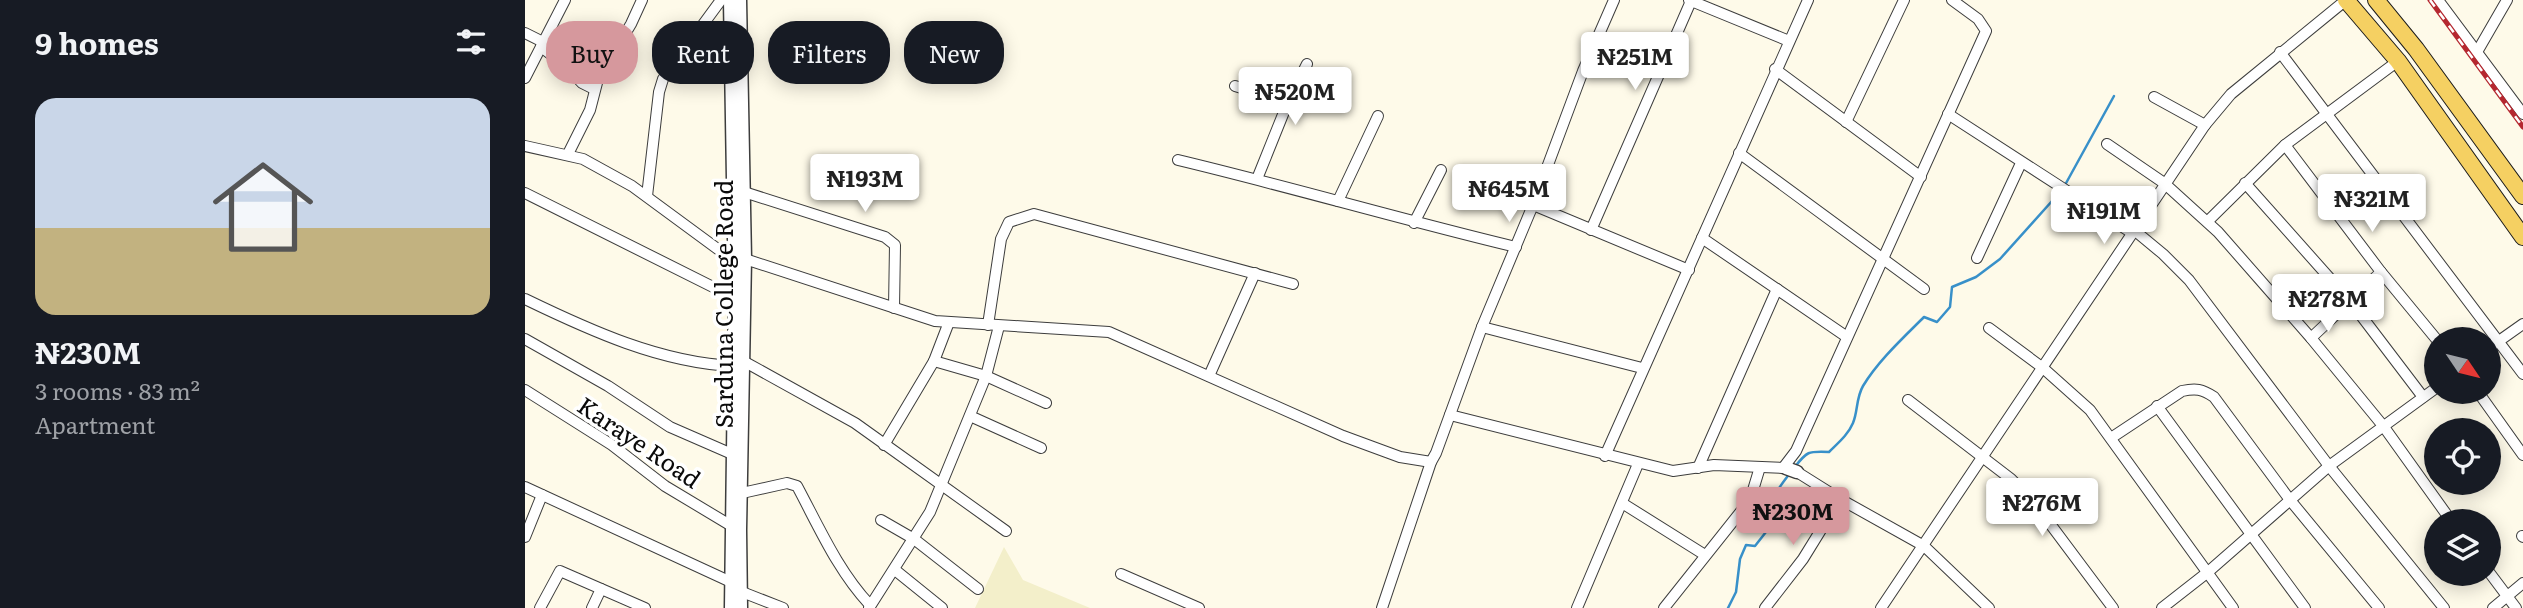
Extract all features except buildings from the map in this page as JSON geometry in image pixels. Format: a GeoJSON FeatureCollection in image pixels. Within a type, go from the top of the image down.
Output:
{"type":"FeatureCollection","features":[{"type":"Feature","properties":{"kind":"main road"},"geometry":{"type":"LineString","coordinates":[[2346,0],[2398,61],[2523,237]]}},
{"type":"Feature","properties":{"kind":"main road"},"geometry":{"type":"LineString","coordinates":[[2376,0],[2416,48],[2521,188]]}},
{"type":"Feature","properties":{"kind":"street"},"geometry":{"type":"LineString","coordinates":[[525,78],[565,0]]}},
{"type":"Feature","properties":{"kind":"street"},"geometry":{"type":"LineString","coordinates":[[568,154],[590,110],[594,89],[642,0]]}},
{"type":"Feature","properties":{"kind":"street"},"geometry":{"type":"LineString","coordinates":[[647,196],[659,92],[663,79],[721,0]]}},
{"type":"Feature","properties":{"kind":"street","name":"Sarduna College Road"},"geometry":{"type":"LineString","coordinates":[[730,0],[739,257],[738,422],[741,492],[731,582],[731,608]]}},
{"type":"Feature","properties":{"kind":"street","name":"Sarduna College Road"},"geometry":{"type":"LineString","coordinates":[[739,364],[735,298],[744,192],[740,0]]}},
{"type":"Feature","properties":{"kind":"street"},"geometry":{"type":"LineString","coordinates":[[1382,608],[1431,462],[1482,327],[1614,0]]}},
{"type":"Feature","properties":{"kind":"street"},"geometry":{"type":"LineString","coordinates":[[1591,230],[1690,0],[1789,41]]}},
{"type":"Feature","properties":{"kind":"street"},"geometry":{"type":"LineString","coordinates":[[1605,456],[1808,0]]}},
{"type":"Feature","properties":{"kind":"street"},"geometry":{"type":"LineString","coordinates":[[1846,122],[1904,0]]}},
{"type":"Feature","properties":{"kind":"street"},"geometry":{"type":"LineString","coordinates":[[1789,469],[1986,31],[1978,19],[1952,0]]}},
{"type":"Feature","properties":{"kind":"street"},"geometry":{"type":"LineString","coordinates":[[1881,608],[2204,125],[2231,94],[2346,0]]}},
{"type":"Feature","properties":{"kind":"street"},"geometry":{"type":"LineString","coordinates":[[2438,0],[2523,114]]}},
{"type":"Feature","properties":{"kind":"street"},"geometry":{"type":"LineString","coordinates":[[2477,52],[2507,0]]}},
{"type":"Feature","properties":{"kind":"street"},"geometry":{"type":"LineString","coordinates":[[525,33],[542,44],[582,83],[594,89]]}},
{"type":"Feature","properties":{"kind":"street"},"geometry":{"type":"LineString","coordinates":[[2280,52],[2488,327]]}},
{"type":"Feature","properties":{"kind":"street"},"geometry":{"type":"LineString","coordinates":[[2208,221],[2285,145],[2398,61]]}},
{"type":"Feature","properties":{"kind":"street"},"geometry":{"type":"LineString","coordinates":[[1257,179],[1288,102],[1307,64]]}},
{"type":"Feature","properties":{"kind":"street"},"geometry":{"type":"LineString","coordinates":[[1775,69],[1921,177]]}},
{"type":"Feature","properties":{"kind":"street"},"geometry":{"type":"LineString","coordinates":[[1235,86],[1288,102]]}},
{"type":"Feature","properties":{"kind":"street"},"geometry":{"type":"LineString","coordinates":[[2154,97],[2204,125]]}},
{"type":"Feature","properties":{"kind":"street"},"geometry":{"type":"LineString","coordinates":[[1948,114],[2021,163],[2133,231],[2163,254],[2189,280],[2329,466],[2444,608]]}},
{"type":"Feature","properties":{"kind":"street"},"geometry":{"type":"LineString","coordinates":[[1338,201],[1378,116]]}},
{"type":"Feature","properties":{"kind":"street"},"geometry":{"type":"LineString","coordinates":[[2108,144],[2164,183],[2208,221],[2311,338],[2384,428],[2443,509]]}},
{"type":"Feature","properties":{"kind":"street"},"geometry":{"type":"LineString","coordinates":[[2285,145],[2426,327]]}},
{"type":"Feature","properties":{"kind":"street"},"geometry":{"type":"LineString","coordinates":[[525,146],[583,159],[647,196],[719,250],[739,257],[935,321],[1109,332],[1354,440],[1400,457],[1431,462]]}},
{"type":"Feature","properties":{"kind":"street"},"geometry":{"type":"LineString","coordinates":[[1739,153],[1924,289]]}},
{"type":"Feature","properties":{"kind":"street"},"geometry":{"type":"LineString","coordinates":[[1178,160],[1414,223],[1516,247]]}},
{"type":"Feature","properties":{"kind":"street"},"geometry":{"type":"LineString","coordinates":[[1977,258],[2021,163]]}},
{"type":"Feature","properties":{"kind":"street"},"geometry":{"type":"LineString","coordinates":[[1414,223],[1441,170]]}},
{"type":"Feature","properties":{"kind":"street"},"geometry":{"type":"LineString","coordinates":[[2162,608],[2208,572],[2329,466],[2423,397],[2350,301],[2245,183]]}},
{"type":"Feature","properties":{"kind":"street"},"geometry":{"type":"LineString","coordinates":[[744,192],[885,236],[895,246],[894,308]]}},
{"type":"Feature","properties":{"kind":"street"},"geometry":{"type":"LineString","coordinates":[[525,193],[735,298]]}},
{"type":"Feature","properties":{"kind":"street"},"geometry":{"type":"LineString","coordinates":[[1533,205],[1689,270]]}},
{"type":"Feature","properties":{"kind":"street"},"geometry":{"type":"LineString","coordinates":[[988,326],[1001,239],[1009,222],[1034,214],[1293,284]]}},
{"type":"Feature","properties":{"kind":"street"},"geometry":{"type":"LineString","coordinates":[[1702,238],[1847,337]]}},
{"type":"Feature","properties":{"kind":"street"},"geometry":{"type":"LineString","coordinates":[[2311,338],[2381,272]]}},
{"type":"Feature","properties":{"kind":"street"},"geometry":{"type":"LineString","coordinates":[[1209,376],[1255,273]]}},
{"type":"Feature","properties":{"kind":"street"},"geometry":{"type":"LineString","coordinates":[[1698,468],[1777,289]]}},
{"type":"Feature","properties":{"kind":"street"},"geometry":{"type":"LineString","coordinates":[[525,299],[568,319],[673,357],[713,365],[739,364],[855,423],[1006,531]]}},
{"type":"Feature","properties":{"kind":"street"},"geometry":{"type":"LineString","coordinates":[[884,445],[934,361],[949,322]]}},
{"type":"Feature","properties":{"kind":"street"},"geometry":{"type":"LineString","coordinates":[[2501,340],[2523,324]]}},
{"type":"Feature","properties":{"kind":"street"},"geometry":{"type":"LineString","coordinates":[[741,492],[787,483],[797,486],[835,557],[854,588],[870,606],[930,512],[943,484],[986,376],[999,326]]}},
{"type":"Feature","properties":{"kind":"street"},"geometry":{"type":"LineString","coordinates":[[1482,327],[1642,368]]}},
{"type":"Feature","properties":{"kind":"street"},"geometry":{"type":"LineString","coordinates":[[1989,328],[2072,391],[2111,438],[2233,608]]}},
{"type":"Feature","properties":{"kind":"street"},"geometry":{"type":"LineString","coordinates":[[525,339],[608,386],[670,426],[732,454]]}},
{"type":"Feature","properties":{"kind":"street"},"geometry":{"type":"LineString","coordinates":[[2501,344],[2523,374]]}},
{"type":"Feature","properties":{"kind":"street"},"geometry":{"type":"LineString","coordinates":[[934,361],[986,376],[1046,403]]}},
{"type":"Feature","properties":{"kind":"street","name":"Karaye Road"},"geometry":{"type":"LineString","coordinates":[[525,390],[612,444],[665,486],[736,529]]}},
{"type":"Feature","properties":{"kind":"street"},"geometry":{"type":"LineString","coordinates":[[2111,438],[2182,391],[2203,390],[2214,397],[2290,500],[2379,608]]}},
{"type":"Feature","properties":{"kind":"street"},"geometry":{"type":"LineString","coordinates":[[1908,400],[2011,479],[2033,501],[2113,608]]}},
{"type":"Feature","properties":{"kind":"street"},"geometry":{"type":"LineString","coordinates":[[2487,404],[2523,455]]}},
{"type":"Feature","properties":{"kind":"street"},"geometry":{"type":"LineString","coordinates":[[2157,406],[2305,608]]}},
{"type":"Feature","properties":{"kind":"street"},"geometry":{"type":"LineString","coordinates":[[1450,415],[1673,471],[1714,465],[1789,469],[1924,546],[1989,608]]}},
{"type":"Feature","properties":{"kind":"street"},"geometry":{"type":"LineString","coordinates":[[969,416],[1041,448]]}},
{"type":"Feature","properties":{"kind":"street","name":"Sarduna College Road"},"geometry":{"type":"LineString","coordinates":[[738,422],[732,454],[741,608]]}},
{"type":"Feature","properties":{"kind":"street"},"geometry":{"type":"LineString","coordinates":[[1577,608],[1638,464]]}},
{"type":"Feature","properties":{"kind":"street"},"geometry":{"type":"LineString","coordinates":[[1664,608],[1750,500],[1760,467]]}},
{"type":"Feature","properties":{"kind":"street"},"geometry":{"type":"LineString","coordinates":[[525,487],[731,582]]}},
{"type":"Feature","properties":{"kind":"street"},"geometry":{"type":"LineString","coordinates":[[525,537],[542,495]]}},
{"type":"Feature","properties":{"kind":"street"},"geometry":{"type":"LineString","coordinates":[[1765,608],[1803,559],[1840,499]]}},
{"type":"Feature","properties":{"kind":"street"},"geometry":{"type":"LineString","coordinates":[[1622,503],[1705,555]]}},
{"type":"Feature","properties":{"kind":"street"},"geometry":{"type":"LineString","coordinates":[[881,520],[913,539],[978,589]]}},
{"type":"Feature","properties":{"kind":"street"},"geometry":{"type":"LineString","coordinates":[[895,570],[943,608]]}},
{"type":"Feature","properties":{"kind":"street"},"geometry":{"type":"LineString","coordinates":[[540,608],[560,571],[645,608]]}},
{"type":"Feature","properties":{"kind":"street"},"geometry":{"type":"LineString","coordinates":[[1121,574],[1199,608]]}},
{"type":"Feature","properties":{"kind":"street"},"geometry":{"type":"LineString","coordinates":[[2493,608],[2523,583]]}},
{"type":"Feature","properties":{"kind":"street"},"geometry":{"type":"LineString","coordinates":[[2500,586],[2516,608]]}},
{"type":"Feature","properties":{"kind":"street"},"geometry":{"type":"LineString","coordinates":[[591,608],[601,589]]}},
{"type":"Feature","properties":{"kind":"street"},"geometry":{"type":"LineString","coordinates":[[742,592],[783,608]]}},
{"type":"Feature","properties":{"kind":"shaded area"},"geometry":{"type":"Polygon","coordinates":[[[1004,547],[1023,580],[1090,608],[975,608],[1004,547]]]}},
{"type":"Feature","properties":{"kind":"waterway"},"geometry":{"type":"LineString","coordinates":[[2065,185],[2114,96]]}},
{"type":"Feature","properties":{"kind":"waterway"},"geometry":{"type":"LineString","coordinates":[[1794,468],[1809,453],[1829,452],[1839,442],[1853,423],[1863,386],[1883,359],[1924,317],[1937,322],[1950,307],[1952,287],[1976,277],[2000,259],[2061,191]]}},
{"type":"Feature","properties":{"kind":"waterway"},"geometry":{"type":"LineString","coordinates":[[1728,608],[1736,592],[1740,559],[1746,545],[1755,546],[1773,523],[1772,502],[1790,473]]}},
{"type":"Feature","properties":{"kind":"railway"},"geometry":{"type":"LineString","coordinates":[[2430,0],[2523,127]]}}]}
